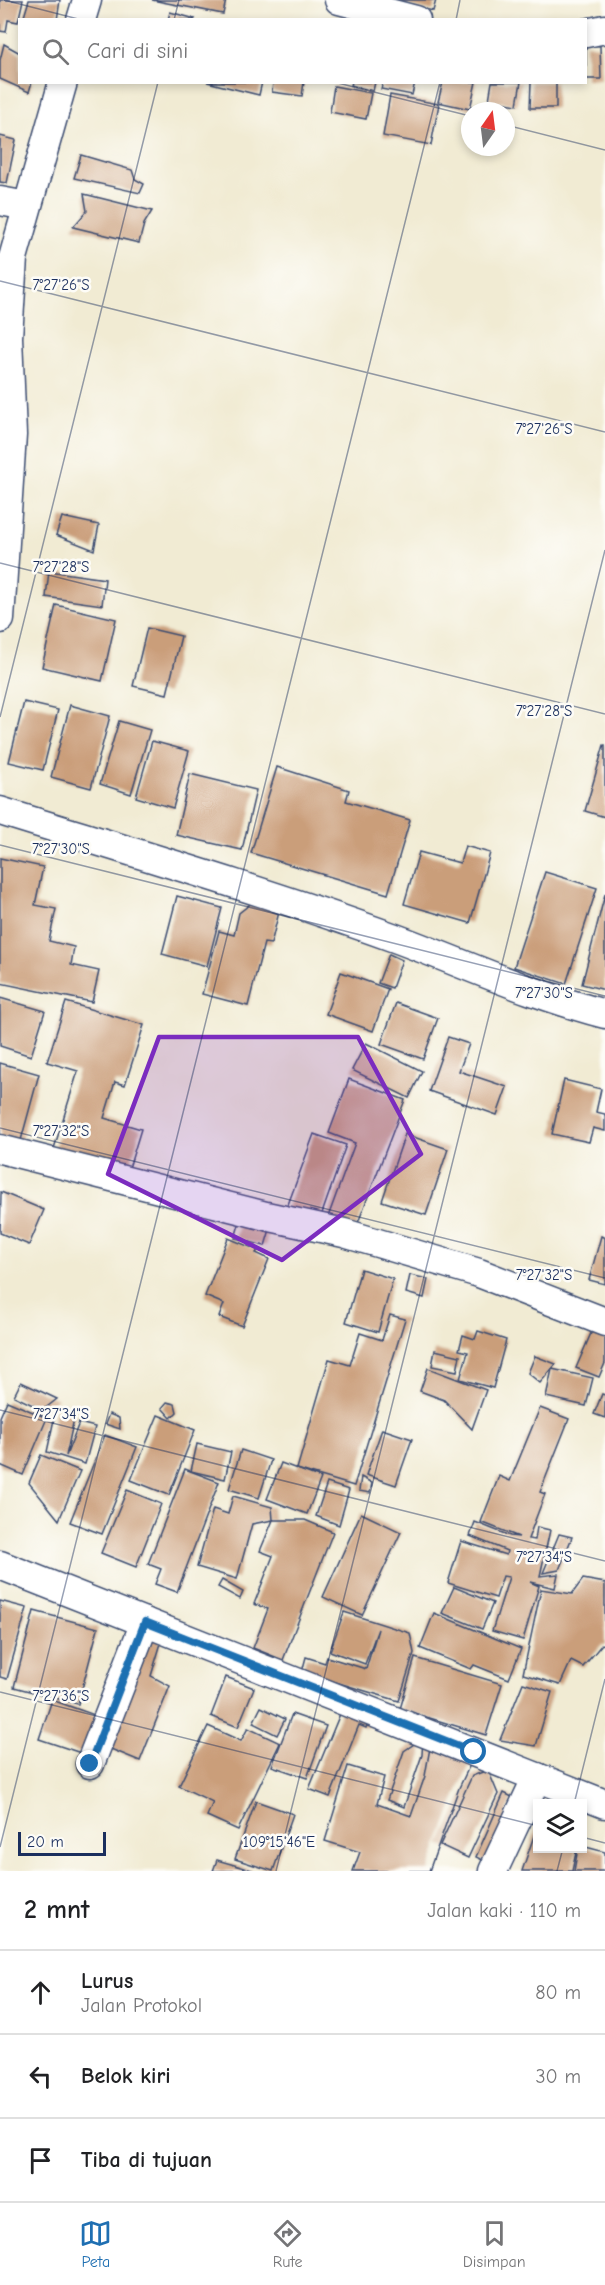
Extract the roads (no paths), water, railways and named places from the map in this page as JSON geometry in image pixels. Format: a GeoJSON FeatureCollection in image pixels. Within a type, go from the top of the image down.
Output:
{"type":"FeatureCollection","features":[{"type":"Feature","properties":{"kind":"street"},"geometry":{"type":"LineString","coordinates":[[82,18],[87,0]]}},
{"type":"Feature","properties":{"kind":"street"},"geometry":{"type":"LineString","coordinates":[[347,1],[409,18]]}},
{"type":"Feature","properties":{"kind":"street"},"geometry":{"type":"LineString","coordinates":[[587,33],[605,29]]}},
{"type":"Feature","properties":{"kind":"street"},"geometry":{"type":"LineString","coordinates":[[0,619],[12,435],[8,337],[13,203],[62,84]]}},
{"type":"Feature","properties":{"kind":"street"},"geometry":{"type":"LineString","coordinates":[[0,811],[276,897],[397,939],[558,1002],[605,1014]]}},
{"type":"Feature","properties":{"kind":"street"},"geometry":{"type":"LineString","coordinates":[[0,1149],[266,1216],[344,1233],[479,1274],[605,1322]]}},
{"type":"Feature","properties":{"kind":"street"},"geometry":{"type":"LineString","coordinates":[[0,1564],[605,1804]]}},
{"type":"Feature","properties":{"kind":"street"},"geometry":{"type":"LineString","coordinates":[[90,1764],[145,1622]]}},
{"type":"Feature","properties":{"kind":"street"},"geometry":{"type":"LineString","coordinates":[[493,1871],[537,1778]]}}]}
